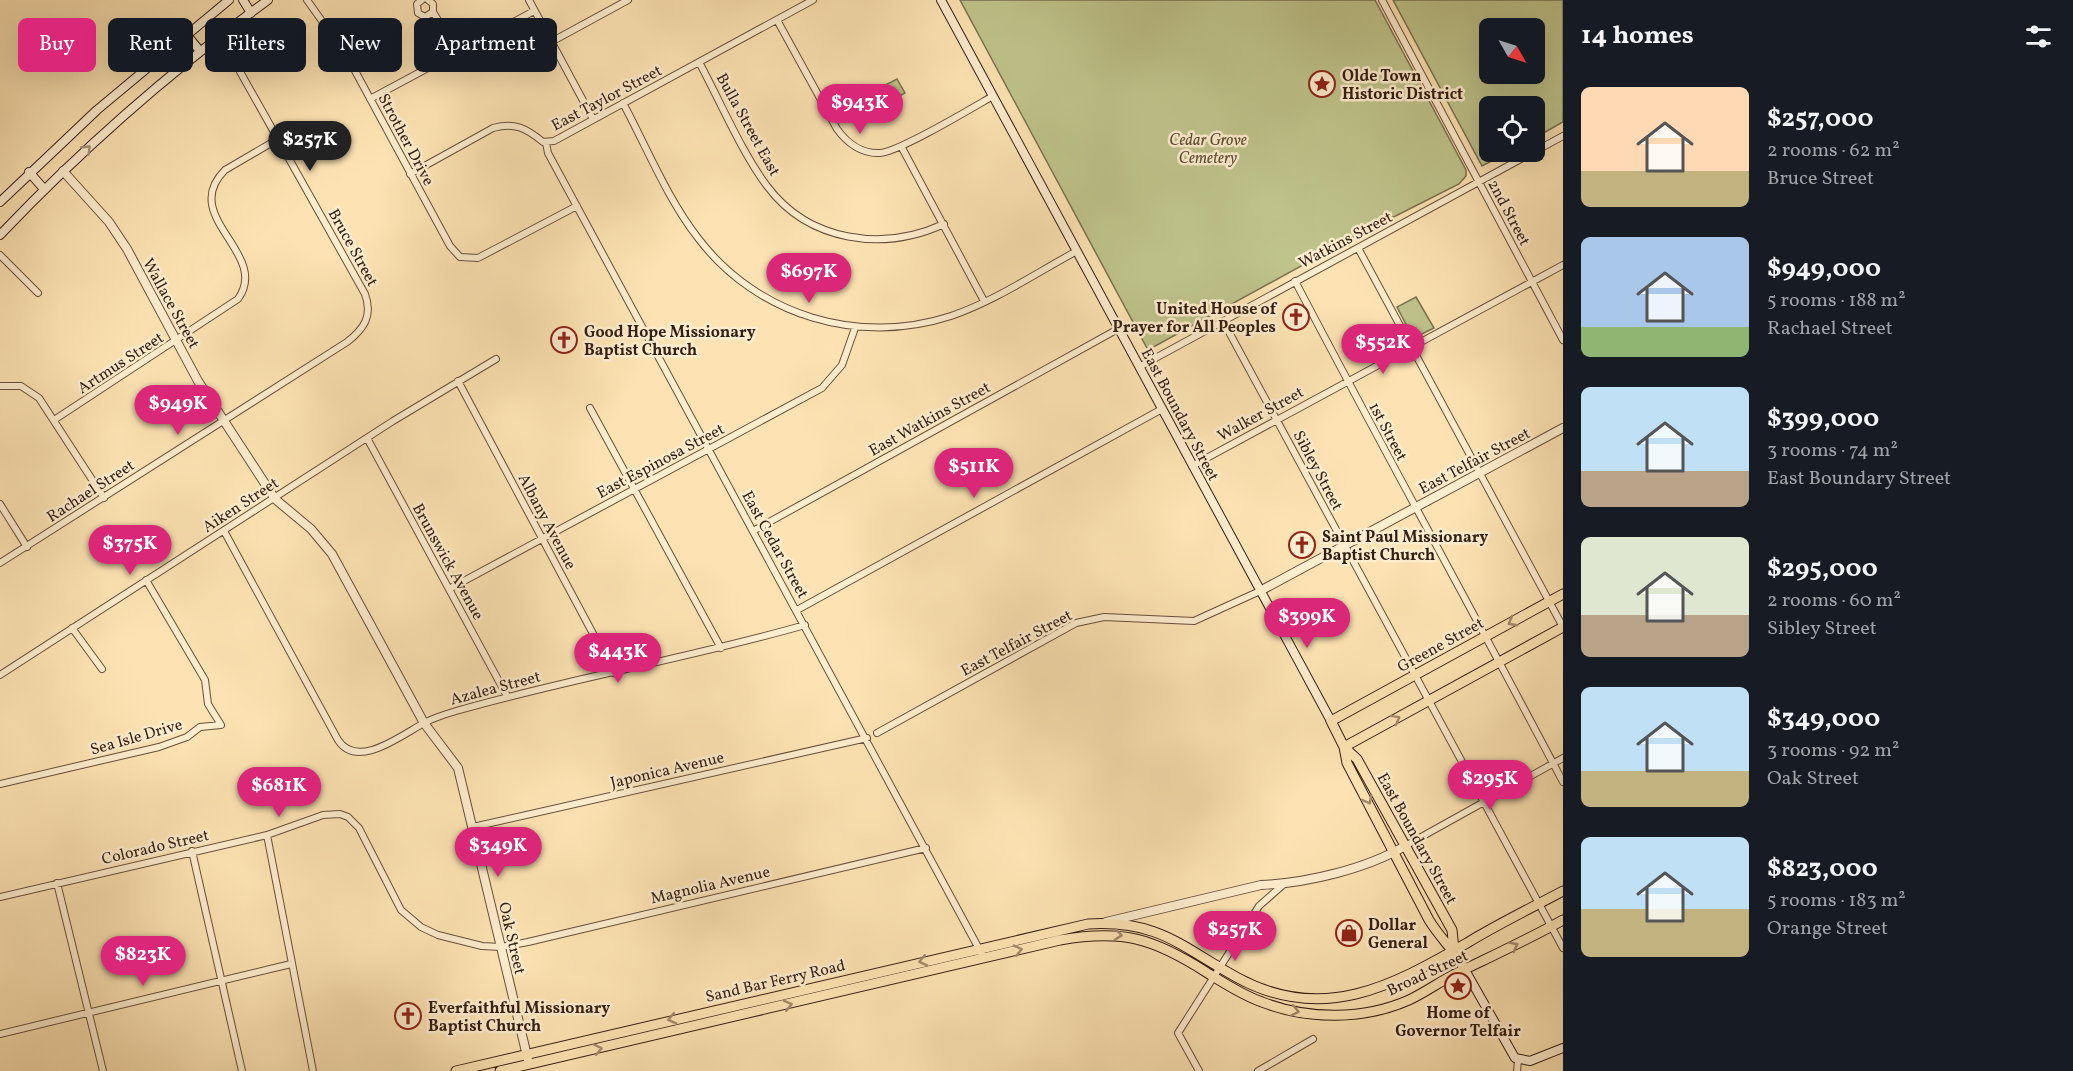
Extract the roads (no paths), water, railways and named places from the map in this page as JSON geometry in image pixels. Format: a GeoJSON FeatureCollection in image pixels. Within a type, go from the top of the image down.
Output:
{"type":"FeatureCollection","features":[{"type":"Feature","properties":{"kind":"main road"},"geometry":{"type":"LineString","coordinates":[[193,28],[229,0]]}},
{"type":"Feature","properties":{"kind":"main road"},"geometry":{"type":"LineString","coordinates":[[243,0],[251,12]]}},
{"type":"Feature","properties":{"kind":"main road"},"geometry":{"type":"LineString","coordinates":[[243,18],[268,0]]}},
{"type":"Feature","properties":{"kind":"main road","name":"East Boundary Street"},"geometry":{"type":"LineString","coordinates":[[941,0],[1331,721],[1344,747],[1347,763],[1439,937],[1454,950],[1508,1050],[1518,1061]]}},
{"type":"Feature","properties":{"kind":"main road"},"geometry":{"type":"LineString","coordinates":[[193,42],[201,51]]}},
{"type":"Feature","properties":{"kind":"main road"},"geometry":{"type":"LineString","coordinates":[[0,235],[63,171],[138,103],[205,48]]}},
{"type":"Feature","properties":{"kind":"main road"},"geometry":{"type":"LineString","coordinates":[[0,202],[29,172],[142,72]]}},
{"type":"Feature","properties":{"kind":"main road"},"geometry":{"type":"LineString","coordinates":[[29,172],[44,189]]}},
{"type":"Feature","properties":{"kind":"main road","name":"Greene Street"},"geometry":{"type":"LineString","coordinates":[[1331,721],[1563,594]]}},
{"type":"Feature","properties":{"kind":"main road"},"geometry":{"type":"LineString","coordinates":[[1344,747],[1563,627]]}},
{"type":"Feature","properties":{"kind":"main road","name":"East Boundary Street"},"geometry":{"type":"LineString","coordinates":[[1344,747],[1357,759],[1452,930],[1454,950]]}},
{"type":"Feature","properties":{"kind":"main road","name":"Broad Street"},"geometry":{"type":"LineString","coordinates":[[1102,923],[1129,925],[1155,931],[1182,942],[1247,983],[1286,996],[1337,998],[1355,996],[1389,985],[1563,891]]}},
{"type":"Feature","properties":{"kind":"main road","name":"Broad Street"},"geometry":{"type":"LineString","coordinates":[[1060,940],[1098,934],[1138,938],[1175,953],[1261,1002],[1296,1012],[1328,1016],[1368,1012],[1396,1005],[1563,920]]}},
{"type":"Feature","properties":{"kind":"main road","name":"Sand Bar Ferry Road"},"geometry":{"type":"LineString","coordinates":[[500,1071],[528,1059],[980,948],[1102,923]]}},
{"type":"Feature","properties":{"kind":"main road","name":"Sand Bar Ferry Road"},"geometry":{"type":"LineString","coordinates":[[456,1071],[528,1059],[1060,940]]}},
{"type":"Feature","properties":{"kind":"main road"},"geometry":{"type":"LineString","coordinates":[[1518,1061],[1530,1061],[1563,1048]]}},
{"type":"Feature","properties":{"kind":"street","name":"Strother Drive"},"geometry":{"type":"LineString","coordinates":[[307,0],[347,56],[450,246],[466,259],[478,258],[577,206]]}},
{"type":"Feature","properties":{"kind":"street"},"geometry":{"type":"LineString","coordinates":[[422,0],[417,4],[418,13],[425,17],[433,12]]}},
{"type":"Feature","properties":{"kind":"street"},"geometry":{"type":"LineString","coordinates":[[428,0],[433,4],[433,12],[437,18]]}},
{"type":"Feature","properties":{"kind":"street"},"geometry":{"type":"LineString","coordinates":[[528,0],[538,18]]}},
{"type":"Feature","properties":{"kind":"street"},"geometry":{"type":"LineString","coordinates":[[557,39],[628,0]]}},
{"type":"Feature","properties":{"kind":"street","name":"East Taylor Street"},"geometry":{"type":"LineString","coordinates":[[410,174],[493,128],[507,124],[524,127],[546,143],[554,141],[813,0]]}},
{"type":"Feature","properties":{"kind":"street","name":"2nd Street"},"geometry":{"type":"LineString","coordinates":[[1382,0],[1563,340]]}},
{"type":"Feature","properties":{"kind":"street"},"geometry":{"type":"LineString","coordinates":[[521,18],[534,11]]}},
{"type":"Feature","properties":{"kind":"street"},"geometry":{"type":"LineString","coordinates":[[777,20],[831,121],[843,137],[858,148],[873,152],[889,151],[902,146],[993,96]]}},
{"type":"Feature","properties":{"kind":"street"},"geometry":{"type":"LineString","coordinates":[[557,53],[593,119]]}},
{"type":"Feature","properties":{"kind":"street","name":"Bulla Street East"},"geometry":{"type":"LineString","coordinates":[[699,62],[764,181],[784,204],[805,219],[836,234],[874,240],[912,236],[944,224]]}},
{"type":"Feature","properties":{"kind":"street","name":"Bruce Street"},"geometry":{"type":"LineString","coordinates":[[240,72],[365,294],[368,316]]}},
{"type":"Feature","properties":{"kind":"street"},"geometry":{"type":"LineString","coordinates":[[370,99],[421,72]]}},
{"type":"Feature","properties":{"kind":"street"},"geometry":{"type":"LineString","coordinates":[[623,103],[682,214],[718,262],[750,288],[780,306],[810,317],[855,328],[931,322],[984,301],[1077,251]]}},
{"type":"Feature","properties":{"kind":"street","name":"Watkins Street"},"geometry":{"type":"LineString","coordinates":[[1139,366],[1563,136]]}},
{"type":"Feature","properties":{"kind":"street","name":"Artmus Street"},"geometry":{"type":"LineString","coordinates":[[54,420],[231,305],[246,286],[243,264],[211,205],[214,185],[234,164],[278,139]]}},
{"type":"Feature","properties":{"kind":"street","name":"East Cedar Street"},"geometry":{"type":"LineString","coordinates":[[546,143],[548,153],[867,738],[984,958]]}},
{"type":"Feature","properties":{"kind":"street"},"geometry":{"type":"LineString","coordinates":[[902,146],[984,301]]}},
{"type":"Feature","properties":{"kind":"street","name":"Wallace Street"},"geometry":{"type":"LineString","coordinates":[[63,171],[109,222],[224,421],[275,499],[311,529],[332,554],[424,723]]}},
{"type":"Feature","properties":{"kind":"street"},"geometry":{"type":"LineString","coordinates":[[1358,248],[1563,627]]}},
{"type":"Feature","properties":{"kind":"street"},"geometry":{"type":"LineString","coordinates":[[0,255],[38,293]]}},
{"type":"Feature","properties":{"kind":"street","name":"Walker Street"},"geometry":{"type":"LineString","coordinates":[[1192,466],[1563,265]]}},
{"type":"Feature","properties":{"kind":"street","name":"1st Street"},"geometry":{"type":"LineString","coordinates":[[1295,281],[1415,507],[1487,635],[1563,782]]}},
{"type":"Feature","properties":{"kind":"street","name":"Rachael Street"},"geometry":{"type":"LineString","coordinates":[[0,563],[355,336],[365,326],[368,316]]}},
{"type":"Feature","properties":{"kind":"street","name":"Sibley Street"},"geometry":{"type":"LineString","coordinates":[[1223,321],[1563,948]]}},
{"type":"Feature","properties":{"kind":"street","name":"East Espinosa Street"},"geometry":{"type":"LineString","coordinates":[[450,589],[822,388],[842,365],[855,328]]}},
{"type":"Feature","properties":{"kind":"street","name":"East Watkins Street"},"geometry":{"type":"LineString","coordinates":[[753,531],[1118,329]]}},
{"type":"Feature","properties":{"kind":"street","name":"Aiken Street"},"geometry":{"type":"LineString","coordinates":[[0,675],[367,438],[496,359]]}},
{"type":"Feature","properties":{"kind":"street","name":"Albany Avenue"},"geometry":{"type":"LineString","coordinates":[[458,381],[614,673]]}},
{"type":"Feature","properties":{"kind":"street"},"geometry":{"type":"LineString","coordinates":[[0,386],[14,384],[26,388],[39,398],[104,498]]}},
{"type":"Feature","properties":{"kind":"street"},"geometry":{"type":"LineString","coordinates":[[590,408],[722,648]]}},
{"type":"Feature","properties":{"kind":"street"},"geometry":{"type":"LineString","coordinates":[[797,610],[1162,409]]}},
{"type":"Feature","properties":{"kind":"street","name":"East Telfair Street"},"geometry":{"type":"LineString","coordinates":[[877,733],[1076,623],[1117,616],[1177,622],[1194,621],[1260,591],[1563,428]]}},
{"type":"Feature","properties":{"kind":"street","name":"Brunswick Avenue"},"geometry":{"type":"LineString","coordinates":[[367,438],[507,696]]}},
{"type":"Feature","properties":{"kind":"street"},"geometry":{"type":"LineString","coordinates":[[0,504],[27,547]]}},
{"type":"Feature","properties":{"kind":"street","name":"Azalea Street"},"geometry":{"type":"LineString","coordinates":[[224,531],[338,740],[350,751],[375,749],[424,723],[507,696],[722,648],[805,625]]}},
{"type":"Feature","properties":{"kind":"street","name":"Sea Isle Drive"},"geometry":{"type":"LineString","coordinates":[[0,784],[159,747],[187,737],[200,727],[221,725],[208,704],[205,680],[146,580]]}},
{"type":"Feature","properties":{"kind":"street"},"geometry":{"type":"LineString","coordinates":[[72,628],[102,669]]}},
{"type":"Feature","properties":{"kind":"street","name":"Oak Street"},"geometry":{"type":"LineString","coordinates":[[424,723],[458,768],[528,1059]]}},
{"type":"Feature","properties":{"kind":"street","name":"Japonica Avenue"},"geometry":{"type":"LineString","coordinates":[[473,827],[867,738]]}},
{"type":"Feature","properties":{"kind":"street"},"geometry":{"type":"LineString","coordinates":[[1102,923],[1261,885],[1285,884],[1375,861],[1563,758]]}},
{"type":"Feature","properties":{"kind":"street","name":"Colorado Street"},"geometry":{"type":"LineString","coordinates":[[0,897],[267,835],[323,815],[348,817],[362,833],[391,893],[407,917],[438,935],[482,946],[501,947]]}},
{"type":"Feature","properties":{"kind":"street"},"geometry":{"type":"LineString","coordinates":[[267,835],[313,1071]]}},
{"type":"Feature","properties":{"kind":"street","name":"Magnolia Avenue"},"geometry":{"type":"LineString","coordinates":[[501,947],[926,848]]}},
{"type":"Feature","properties":{"kind":"street"},"geometry":{"type":"LineString","coordinates":[[192,851],[242,1071]]}},
{"type":"Feature","properties":{"kind":"street"},"geometry":{"type":"LineString","coordinates":[[57,883],[103,1071]]}},
{"type":"Feature","properties":{"kind":"street"},"geometry":{"type":"LineString","coordinates":[[1199,1071],[1178,1033],[1258,906],[1285,884]]}},
{"type":"Feature","properties":{"kind":"street"},"geometry":{"type":"LineString","coordinates":[[0,1034],[291,964]]}},
{"type":"Feature","properties":{"kind":"street"},"geometry":{"type":"LineString","coordinates":[[1258,1071],[1314,1039]]}},
{"type":"Feature","properties":{"kind":"street"},"geometry":{"type":"LineString","coordinates":[[1517,1071],[1518,1061]]}},
{"type":"Feature","properties":{"kind":"place","name":"Olde Town Historic District"},"geometry":{"type":"Point","coordinates":[1322,84]}},
{"type":"Feature","properties":{"kind":"place","name":"United House of Prayer for All Peoples"},"geometry":{"type":"Point","coordinates":[1296,317]}},
{"type":"Feature","properties":{"kind":"place","name":"Good Hope Missionary Baptist Church"},"geometry":{"type":"Point","coordinates":[564,340]}},
{"type":"Feature","properties":{"kind":"place","name":"Saint Paul Missionary Baptist Church"},"geometry":{"type":"Point","coordinates":[1302,545]}},
{"type":"Feature","properties":{"kind":"place","name":"Dollar General"},"geometry":{"type":"Point","coordinates":[1349,933]}},
{"type":"Feature","properties":{"kind":"place","name":"Home of Governor Telfair"},"geometry":{"type":"Point","coordinates":[1458,986]}},
{"type":"Feature","properties":{"kind":"place","name":"Everfaithful Missionary Baptist Church"},"geometry":{"type":"Point","coordinates":[408,1016]}},
{"type":"Feature","properties":{"kind":"park label","name":"Cedar Grove Cemetery"},"geometry":{"type":"Point","coordinates":[1208,148]}}]}
